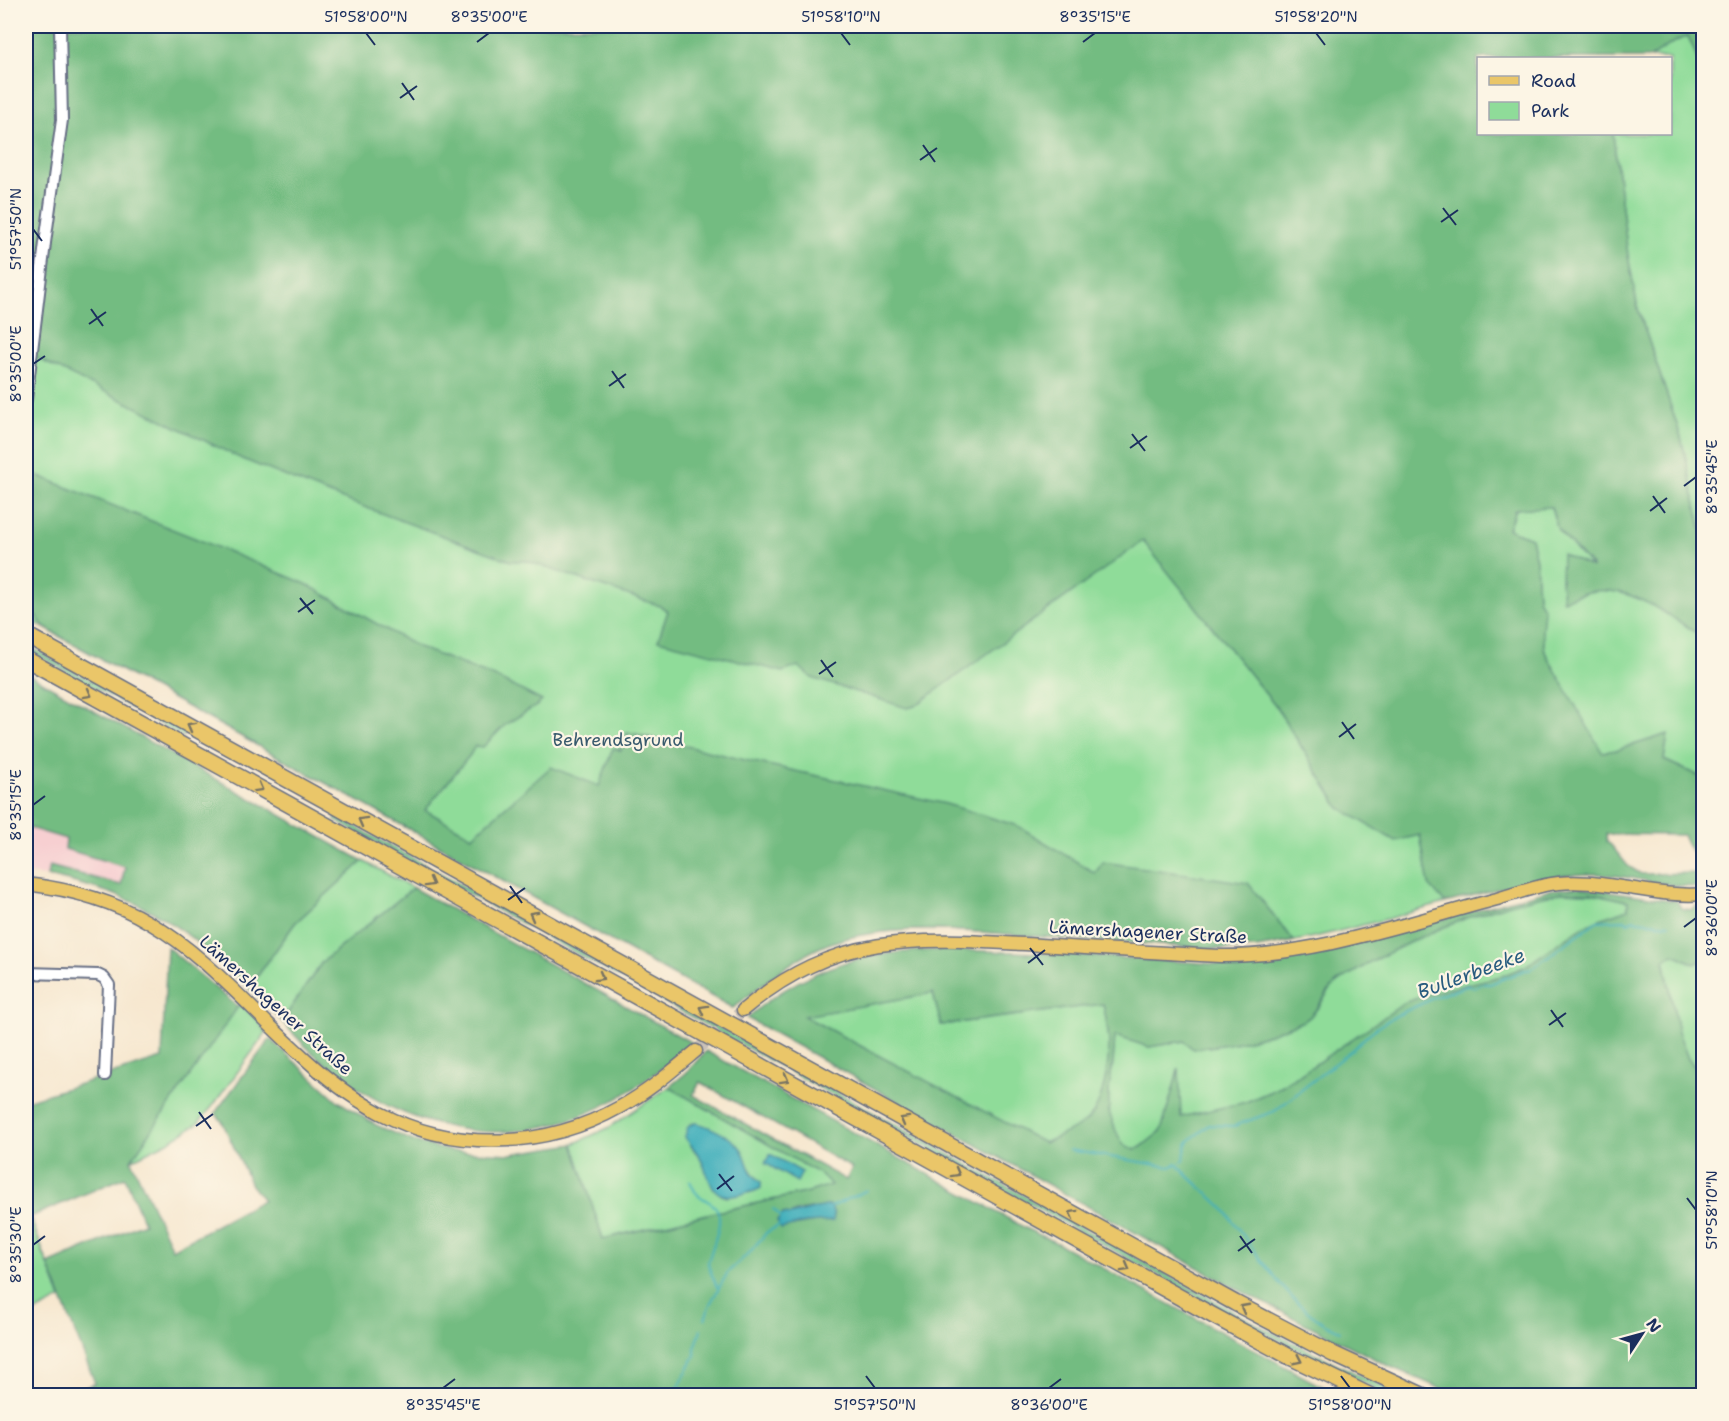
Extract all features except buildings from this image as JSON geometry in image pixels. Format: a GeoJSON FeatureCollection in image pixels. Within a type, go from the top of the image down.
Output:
{"type":"FeatureCollection","features":[{"type":"Feature","properties":{"kind":"highway"},"geometry":{"type":"LineString","coordinates":[[26,635],[1224,1297],[1333,1354],[1424,1395]]}},
{"type":"Feature","properties":{"kind":"highway"},"geometry":{"type":"LineString","coordinates":[[26,659],[1201,1309],[1323,1373],[1371,1395]]}},
{"type":"Feature","properties":{"kind":"main road","name":"Lämershagener Straße"},"geometry":{"type":"LineString","coordinates":[[26,884],[67,890],[96,898],[125,909],[151,923],[209,967],[296,1051],[342,1089],[380,1113],[423,1130],[450,1137],[496,1140],[532,1138],[562,1132],[596,1119],[628,1102],[696,1051]]}},
{"type":"Feature","properties":{"kind":"main road","name":"Lämershagener Straße"},"geometry":{"type":"LineString","coordinates":[[743,1010],[775,986],[814,964],[845,952],[886,943],[919,940],[970,941],[1221,956],[1256,956],[1363,934],[1546,885],[1588,884],[1664,894],[1704,894]]}},
{"type":"Feature","properties":{"kind":"street"},"geometry":{"type":"LineString","coordinates":[[26,400],[62,120],[60,26]]}},
{"type":"Feature","properties":{"kind":"street"},"geometry":{"type":"LineString","coordinates":[[26,973],[98,975],[104,978],[109,985],[105,1074]]}},
{"type":"Feature","properties":{"kind":"shaded area"},"geometry":{"type":"Polygon","coordinates":[[[26,827],[66,839],[65,849],[125,866],[121,886],[50,866],[47,876],[26,874],[26,827]]]}},
{"type":"Feature","properties":{"kind":"green space"},"geometry":{"type":"Polygon","coordinates":[[[26,26],[1703,26],[1703,73],[1688,36],[1651,57],[1477,57],[1477,135],[1613,135],[1628,256],[1638,309],[1681,437],[1703,536],[1703,636],[1649,604],[1620,593],[1589,592],[1563,600],[1562,554],[1593,568],[1558,530],[1551,507],[1515,509],[1508,529],[1531,538],[1536,560],[1538,599],[1544,609],[1542,631],[1545,652],[1602,752],[1617,750],[1668,734],[1664,760],[1703,778],[1703,858],[1693,853],[1683,835],[1606,834],[1607,842],[1628,866],[1641,874],[1703,873],[1703,887],[1676,886],[1608,875],[1575,874],[1518,884],[1445,903],[1429,885],[1420,835],[1395,841],[1340,808],[1277,708],[1143,541],[915,706],[907,708],[812,678],[798,666],[783,672],[658,640],[668,611],[660,606],[527,561],[511,561],[337,497],[242,459],[26,353],[26,26]]]}},
{"type":"Feature","properties":{"kind":"green space"},"geometry":{"type":"Polygon","coordinates":[[[1688,36],[1704,73],[1703,536],[1681,437],[1638,309],[1628,256],[1613,135],[1672,135],[1672,57],[1651,57],[1688,36]]]}},
{"type":"Feature","properties":{"kind":"green space","name":"Behrendsgrund"},"geometry":{"type":"Polygon","coordinates":[[[26,319],[1020,629],[1143,540],[1277,708],[1340,808],[1420,835],[1429,884],[1445,903],[1305,939],[1241,949],[952,930],[906,930],[861,935],[824,945],[810,952],[783,969],[733,1008],[26,618],[26,319]]]}},
{"type":"Feature","properties":{"kind":"green space"},"geometry":{"type":"Polygon","coordinates":[[[26,471],[306,584],[418,647],[497,678],[542,701],[506,724],[483,747],[475,746],[425,810],[472,836],[551,767],[599,786],[613,748],[621,750],[627,732],[946,804],[1018,826],[1095,873],[1103,862],[1248,883],[1294,941],[1257,948],[1226,949],[967,931],[890,931],[865,934],[825,945],[783,969],[733,1008],[45,628],[26,603],[26,471]]]}},
{"type":"Feature","properties":{"kind":"green space"},"geometry":{"type":"Polygon","coordinates":[[[1551,507],[1558,530],[1594,570],[1563,599],[1590,591],[1606,590],[1621,593],[1650,604],[1703,636],[1703,778],[1664,760],[1668,734],[1602,753],[1596,745],[1545,652],[1542,631],[1543,609],[1538,599],[1536,560],[1531,538],[1508,529],[1515,509],[1551,507]]]}},
{"type":"Feature","properties":{"kind":"green space"},"geometry":{"type":"Polygon","coordinates":[[[26,645],[185,732],[183,737],[26,649],[26,645]]]}},
{"type":"Feature","properties":{"kind":"green space"},"geometry":{"type":"Polygon","coordinates":[[[26,673],[363,861],[295,923],[249,988],[181,930],[151,911],[124,898],[47,876],[49,866],[121,885],[125,867],[65,849],[66,839],[26,827],[26,673]]]}},
{"type":"Feature","properties":{"kind":"green space"},"geometry":{"type":"Polygon","coordinates":[[[336,816],[1267,1330],[1404,1395],[1396,1395],[1373,1387],[1231,1315],[335,820],[336,816]]]}},
{"type":"Feature","properties":{"kind":"green space"},"geometry":{"type":"Polygon","coordinates":[[[363,861],[413,888],[322,962],[282,1021],[249,988],[295,923],[363,861]]]}},
{"type":"Feature","properties":{"kind":"green space"},"geometry":{"type":"Polygon","coordinates":[[[1575,887],[1601,890],[1677,901],[1681,908],[1691,910],[1703,901],[1703,960],[1695,964],[1674,954],[1664,960],[1678,1032],[1688,1059],[1698,1070],[1703,1082],[1703,1395],[1457,1396],[1389,1366],[1237,1289],[747,1018],[772,998],[799,981],[844,963],[878,955],[936,950],[1094,956],[1231,965],[1259,963],[1354,944],[1548,890],[1575,887]],[[1562,892],[1475,915],[1391,951],[1334,985],[1316,1011],[1307,1019],[1254,1039],[1193,1049],[1184,1041],[1149,1047],[1115,1036],[1109,1088],[1109,1112],[1122,1143],[1128,1148],[1136,1149],[1161,1131],[1179,1068],[1181,1117],[1246,1102],[1298,1076],[1406,1002],[1439,991],[1502,976],[1524,967],[1581,928],[1628,909],[1628,901],[1592,893],[1562,892]],[[933,993],[804,1016],[1044,1143],[1078,1127],[1093,1114],[1102,1092],[1107,1066],[1109,1042],[1103,1004],[941,1025],[933,993]]]}},
{"type":"Feature","properties":{"kind":"green space"},"geometry":{"type":"Polygon","coordinates":[[[413,888],[694,1044],[639,1085],[591,1111],[543,1127],[495,1132],[448,1127],[403,1113],[360,1090],[320,1059],[282,1021],[322,962],[413,888]]]}},
{"type":"Feature","properties":{"kind":"green space"},"geometry":{"type":"Polygon","coordinates":[[[1562,892],[1592,893],[1628,901],[1628,909],[1581,928],[1524,967],[1502,976],[1439,991],[1357,1036],[1276,1089],[1246,1102],[1180,1118],[1178,1070],[1165,1121],[1157,1135],[1146,1144],[1132,1148],[1126,1146],[1117,1135],[1108,1107],[1115,1035],[1149,1047],[1184,1041],[1193,1049],[1254,1039],[1307,1019],[1339,981],[1419,938],[1475,915],[1562,892]]]}},
{"type":"Feature","properties":{"kind":"green space"},"geometry":{"type":"Polygon","coordinates":[[[167,947],[238,1007],[131,1160],[172,1249],[263,1200],[251,1185],[222,1121],[215,1113],[270,1039],[338,1101],[376,1125],[413,1141],[450,1151],[511,1154],[573,1144],[603,1239],[831,1185],[823,1176],[669,1087],[686,1073],[706,1051],[1027,1229],[1340,1395],[100,1396],[99,1393],[69,1395],[95,1383],[48,1264],[144,1223],[125,1177],[30,1217],[45,1257],[26,1208],[26,1101],[162,1058],[167,947]],[[700,1082],[693,1095],[846,1180],[852,1168],[700,1082]],[[831,1206],[798,1211],[790,1215],[783,1214],[787,1227],[814,1222],[834,1215],[831,1206]]]}},
{"type":"Feature","properties":{"kind":"green space"},"geometry":{"type":"Polygon","coordinates":[[[1674,954],[1694,964],[1703,960],[1703,1082],[1698,1070],[1688,1059],[1678,1032],[1664,959],[1674,954]]]}},
{"type":"Feature","properties":{"kind":"green space"},"geometry":{"type":"Polygon","coordinates":[[[933,993],[942,1025],[1103,1004],[1109,1042],[1107,1066],[1102,1092],[1093,1114],[1083,1124],[1044,1143],[803,1016],[933,993]]]}},
{"type":"Feature","properties":{"kind":"green space"},"geometry":{"type":"Polygon","coordinates":[[[240,1003],[259,1022],[266,1033],[197,1124],[170,1141],[131,1160],[240,1003]]]}},
{"type":"Feature","properties":{"kind":"green space"},"geometry":{"type":"Polygon","coordinates":[[[669,1087],[824,1176],[832,1185],[603,1239],[573,1144],[608,1128],[669,1087]],[[690,1124],[691,1146],[721,1195],[727,1197],[755,1191],[761,1182],[744,1160],[723,1137],[704,1125],[690,1124]]]}},
{"type":"Feature","properties":{"kind":"green space"},"geometry":{"type":"Polygon","coordinates":[[[26,1207],[61,1299],[26,1317],[26,1207]]]}},
{"type":"Feature","properties":{"kind":"water"},"geometry":{"type":"Polygon","coordinates":[[[696,1123],[721,1133],[739,1146],[750,1170],[761,1182],[761,1188],[728,1196],[716,1191],[699,1156],[685,1137],[688,1127],[696,1123]]]}},
{"type":"Feature","properties":{"kind":"water"},"geometry":{"type":"Polygon","coordinates":[[[770,1154],[802,1172],[797,1182],[765,1163],[770,1154]]]}},
{"type":"Feature","properties":{"kind":"water"},"geometry":{"type":"Polygon","coordinates":[[[831,1206],[833,1221],[805,1223],[781,1229],[777,1221],[783,1214],[790,1215],[831,1206]]]}},
{"type":"Feature","properties":{"kind":"waterway","name":"Bullerbeeke"},"geometry":{"type":"LineString","coordinates":[[1181,1162],[1184,1161],[1186,1147],[1191,1139],[1209,1125],[1234,1126],[1275,1111],[1374,1030],[1392,1018],[1432,998],[1467,986],[1490,984],[1529,970],[1597,921],[1625,920],[1628,923],[1633,919],[1669,924]]}},
{"type":"Feature","properties":{"kind":"waterway","name":"Bullerbeeke"},"geometry":{"type":"LineString","coordinates":[[1694,923],[1704,923]]}},
{"type":"Feature","properties":{"kind":"waterway"},"geometry":{"type":"LineString","coordinates":[[1069,1150],[1170,1167],[1177,1164],[1224,1209],[1285,1290],[1311,1314],[1340,1331]]}},
{"type":"Feature","properties":{"kind":"waterway"},"geometry":{"type":"LineString","coordinates":[[690,1181],[696,1193],[712,1204],[719,1216],[718,1232],[708,1263],[717,1287]]}},
{"type":"Feature","properties":{"kind":"waterway","name":"Bullerbeeke"},"geometry":{"type":"LineString","coordinates":[[829,1208],[867,1190]]}},
{"type":"Feature","properties":{"kind":"waterway"},"geometry":{"type":"LineString","coordinates":[[773,1209],[783,1219]]}},
{"type":"Feature","properties":{"kind":"waterway","name":"Bullerbeeke"},"geometry":{"type":"LineString","coordinates":[[705,1319],[710,1304],[728,1272],[767,1232],[782,1224]]}},
{"type":"Feature","properties":{"kind":"waterway","name":"Bullerbeeke"},"geometry":{"type":"LineString","coordinates":[[674,1396],[695,1355],[701,1330]]}},
{"type":"Feature","properties":{"kind":"tunnel"},"geometry":{"type":"LineString","coordinates":[[696,1051],[743,1010]]}}]}
